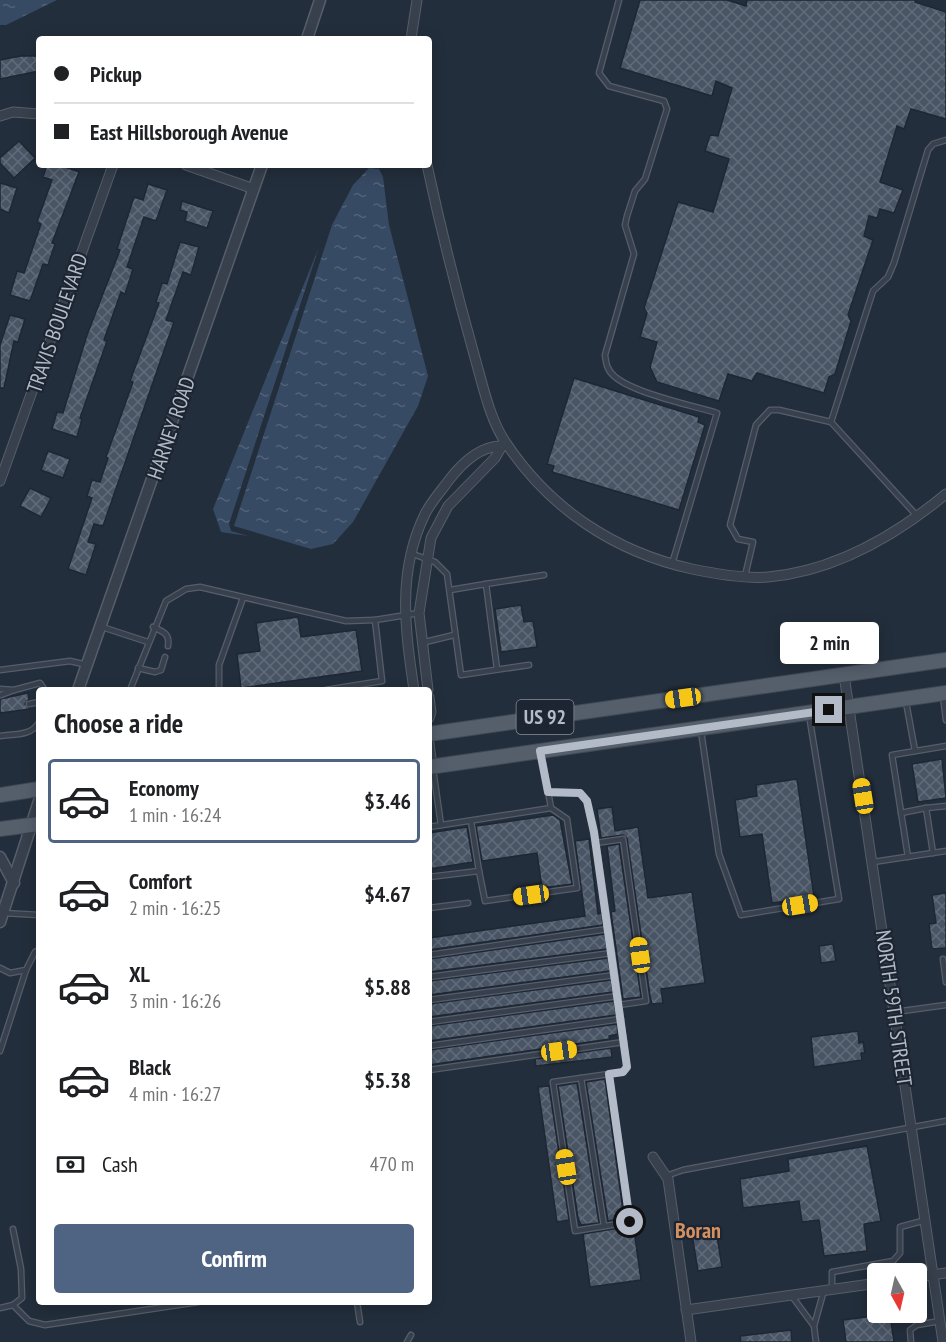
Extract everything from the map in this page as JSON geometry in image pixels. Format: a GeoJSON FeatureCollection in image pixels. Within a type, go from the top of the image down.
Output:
{"type":"FeatureCollection","features":[{"type":"Feature","properties":{"kind":"main road","name":"US 92"},"geometry":{"type":"LineString","coordinates":[[432,734],[946,660]]}},
{"type":"Feature","properties":{"kind":"main road","name":"US 92"},"geometry":{"type":"LineString","coordinates":[[432,766],[944,693]]}},
{"type":"Feature","properties":{"kind":"main road"},"geometry":{"type":"LineString","coordinates":[[0,795],[36,789]]}},
{"type":"Feature","properties":{"kind":"main road"},"geometry":{"type":"LineString","coordinates":[[0,829],[35,824]]}},
{"type":"Feature","properties":{"kind":"street"},"geometry":{"type":"LineString","coordinates":[[308,36],[320,0]]}},
{"type":"Feature","properties":{"kind":"street"},"geometry":{"type":"LineString","coordinates":[[411,36],[417,0]]}},
{"type":"Feature","properties":{"kind":"street"},"geometry":{"type":"LineString","coordinates":[[0,116],[13,112],[36,114]]}},
{"type":"Feature","properties":{"kind":"street","name":"TRAVIS BOULEVARD"},"geometry":{"type":"LineString","coordinates":[[0,481],[112,168]]}},
{"type":"Feature","properties":{"kind":"street"},"geometry":{"type":"LineString","coordinates":[[194,168],[254,189]]}},
{"type":"Feature","properties":{"kind":"street","name":"HARNEY ROAD"},"geometry":{"type":"LineString","coordinates":[[79,687],[261,168]]}},
{"type":"Feature","properties":{"kind":"street"},"geometry":{"type":"LineString","coordinates":[[429,168],[455,290],[485,395],[503,444],[551,497],[580,522],[613,543],[671,565],[714,574],[745,576],[784,574],[839,559],[867,548],[918,517],[946,494]]}},
{"type":"Feature","properties":{"kind":"street"},"geometry":{"type":"LineString","coordinates":[[414,687],[405,615],[404,585],[410,553],[426,512],[455,472],[485,447],[503,444]]}},
{"type":"Feature","properties":{"kind":"street"},"geometry":{"type":"LineString","coordinates":[[428,687],[419,612],[430,538],[448,506],[495,458],[503,444]]}},
{"type":"Feature","properties":{"kind":"street","name":"NORTH 59TH STREET"},"geometry":{"type":"LineString","coordinates":[[844,675],[934,1275],[942,1300],[940,1321],[943,1342]]}},
{"type":"Feature","properties":{"kind":"street"},"geometry":{"type":"LineString","coordinates":[[2,917],[35,824]]}},
{"type":"Feature","properties":{"kind":"street"},"geometry":{"type":"LineString","coordinates":[[0,857],[14,883]]}},
{"type":"Feature","properties":{"kind":"street"},"geometry":{"type":"LineString","coordinates":[[653,1157],[666,1176],[691,1342]]}},
{"type":"Feature","properties":{"kind":"street"},"geometry":{"type":"LineString","coordinates":[[927,1276],[946,1273]]}},
{"type":"Feature","properties":{"kind":"street"},"geometry":{"type":"LineString","coordinates":[[686,1310],[867,1285]]}},
{"type":"Feature","properties":{"kind":"lane"},"geometry":{"type":"LineString","coordinates":[[620,0],[599,73],[609,86],[664,101],[667,109],[645,178],[635,191],[627,216],[625,225],[634,254],[605,355],[606,365],[612,375],[626,384],[717,413],[671,565]]}},
{"type":"Feature","properties":{"kind":"lane"},"geometry":{"type":"LineString","coordinates":[[831,422],[873,291],[888,277],[894,263],[928,150],[933,144],[946,140]]}},
{"type":"Feature","properties":{"kind":"lane"},"geometry":{"type":"LineString","coordinates":[[745,576],[753,542],[738,538],[730,525],[756,425],[770,410],[831,422],[918,517]]}},
{"type":"Feature","properties":{"kind":"lane"},"geometry":{"type":"LineString","coordinates":[[410,553],[443,567],[450,590],[454,635],[461,675],[529,665]]}},
{"type":"Feature","properties":{"kind":"lane"},"geometry":{"type":"LineString","coordinates":[[450,590],[544,575]]}},
{"type":"Feature","properties":{"kind":"lane"},"geometry":{"type":"LineString","coordinates":[[486,584],[497,669]]}},
{"type":"Feature","properties":{"kind":"lane"},"geometry":{"type":"LineString","coordinates":[[131,687],[153,627],[166,601],[186,589],[200,587],[346,621],[375,620],[419,612]]}},
{"type":"Feature","properties":{"kind":"lane"},"geometry":{"type":"LineString","coordinates":[[219,687],[219,665],[243,597]]}},
{"type":"Feature","properties":{"kind":"lane"},"geometry":{"type":"LineString","coordinates":[[345,687],[382,681],[375,620]]}},
{"type":"Feature","properties":{"kind":"lane"},"geometry":{"type":"LineString","coordinates":[[100,627],[148,642]]}},
{"type":"Feature","properties":{"kind":"lane"},"geometry":{"type":"LineString","coordinates":[[153,627],[165,632],[169,639],[168,646]]}},
{"type":"Feature","properties":{"kind":"lane"},"geometry":{"type":"LineString","coordinates":[[421,643],[454,635]]}},
{"type":"Feature","properties":{"kind":"lane"},"geometry":{"type":"LineString","coordinates":[[138,668],[155,672],[161,670],[165,657]]}},
{"type":"Feature","properties":{"kind":"lane"},"geometry":{"type":"LineString","coordinates":[[0,670],[70,661],[87,664]]}},
{"type":"Feature","properties":{"kind":"lane"},"geometry":{"type":"LineString","coordinates":[[1,692],[40,683],[43,687]]}},
{"type":"Feature","properties":{"kind":"lane"},"geometry":{"type":"LineString","coordinates":[[944,693],[946,720]]}},
{"type":"Feature","properties":{"kind":"lane"},"geometry":{"type":"LineString","coordinates":[[905,699],[915,751]]}},
{"type":"Feature","properties":{"kind":"lane"},"geometry":{"type":"LineString","coordinates":[[29,704],[36,703]]}},
{"type":"Feature","properties":{"kind":"lane"},"geometry":{"type":"LineString","coordinates":[[701,728],[719,854],[741,915],[839,898],[808,713]]}},
{"type":"Feature","properties":{"kind":"lane"},"geometry":{"type":"LineString","coordinates":[[0,736],[27,733],[36,725]]}},
{"type":"Feature","properties":{"kind":"lane"},"geometry":{"type":"LineString","coordinates":[[908,857],[892,755],[946,746]]}},
{"type":"Feature","properties":{"kind":"lane"},"geometry":{"type":"LineString","coordinates":[[540,751],[551,808]]}},
{"type":"Feature","properties":{"kind":"lane"},"geometry":{"type":"LineString","coordinates":[[432,772],[441,825]]}},
{"type":"Feature","properties":{"kind":"lane"},"geometry":{"type":"LineString","coordinates":[[548,792],[580,793],[587,801],[596,843],[627,1067],[623,1072],[609,1074],[553,1082],[575,1231],[630,1222],[609,1074]]}},
{"type":"Feature","properties":{"kind":"lane"},"geometry":{"type":"LineString","coordinates":[[901,813],[946,806]]}},
{"type":"Feature","properties":{"kind":"lane"},"geometry":{"type":"LineString","coordinates":[[432,826],[471,820],[551,808],[567,819],[577,888],[484,901],[471,820]]}},
{"type":"Feature","properties":{"kind":"lane"},"geometry":{"type":"LineString","coordinates":[[926,808],[933,853]]}},
{"type":"Feature","properties":{"kind":"lane"},"geometry":{"type":"LineString","coordinates":[[596,843],[623,839],[646,1001],[619,1005]]}},
{"type":"Feature","properties":{"kind":"lane"},"geometry":{"type":"LineString","coordinates":[[873,862],[946,851]]}},
{"type":"Feature","properties":{"kind":"lane"},"geometry":{"type":"LineString","coordinates":[[432,877],[479,871]]}},
{"type":"Feature","properties":{"kind":"lane"},"geometry":{"type":"LineString","coordinates":[[432,908],[468,903]]}},
{"type":"Feature","properties":{"kind":"lane"},"geometry":{"type":"LineString","coordinates":[[2,917],[36,915]]}},
{"type":"Feature","properties":{"kind":"lane"},"geometry":{"type":"LineString","coordinates":[[432,955],[608,929]]}},
{"type":"Feature","properties":{"kind":"lane"},"geometry":{"type":"LineString","coordinates":[[0,1051],[26,970],[36,952]]}},
{"type":"Feature","properties":{"kind":"lane"},"geometry":{"type":"LineString","coordinates":[[432,977],[612,953]]}},
{"type":"Feature","properties":{"kind":"lane"},"geometry":{"type":"LineString","coordinates":[[943,959],[946,982]]}},
{"type":"Feature","properties":{"kind":"lane"},"geometry":{"type":"LineString","coordinates":[[0,968],[10,973],[26,970]]}},
{"type":"Feature","properties":{"kind":"lane"},"geometry":{"type":"LineString","coordinates":[[432,1000],[615,975]]}},
{"type":"Feature","properties":{"kind":"lane"},"geometry":{"type":"LineString","coordinates":[[432,1022],[618,996]]}},
{"type":"Feature","properties":{"kind":"lane"},"geometry":{"type":"LineString","coordinates":[[895,1012],[946,1005]]}},
{"type":"Feature","properties":{"kind":"lane"},"geometry":{"type":"LineString","coordinates":[[432,1046],[621,1020]]}},
{"type":"Feature","properties":{"kind":"lane"},"geometry":{"type":"LineString","coordinates":[[432,1070],[624,1042]]}},
{"type":"Feature","properties":{"kind":"lane"},"geometry":{"type":"LineString","coordinates":[[581,1078],[604,1226]]}},
{"type":"Feature","properties":{"kind":"lane"},"geometry":{"type":"LineString","coordinates":[[666,1176],[683,1170],[946,1121]]}},
{"type":"Feature","properties":{"kind":"lane"},"geometry":{"type":"LineString","coordinates":[[814,1326],[828,1290],[832,1272],[893,1262],[900,1253],[900,1227],[926,1220]]}},
{"type":"Feature","properties":{"kind":"lane"},"geometry":{"type":"LineString","coordinates":[[0,1308],[13,1305],[22,1298],[21,1269],[13,1229]]}},
{"type":"Feature","properties":{"kind":"lane"},"geometry":{"type":"LineString","coordinates":[[792,1295],[814,1326],[816,1342]]}},
{"type":"Feature","properties":{"kind":"lane"},"geometry":{"type":"LineString","coordinates":[[13,1305],[29,1322],[45,1325],[178,1305]]}},
{"type":"Feature","properties":{"kind":"lane"},"geometry":{"type":"LineString","coordinates":[[357,1305],[360,1322]]}},
{"type":"Feature","properties":{"kind":"lane"},"geometry":{"type":"LineString","coordinates":[[911,1342],[910,1330],[917,1325],[940,1321]]}},
{"type":"Feature","properties":{"kind":"lane"},"geometry":{"type":"LineString","coordinates":[[407,1342],[411,1335]]}},
{"type":"Feature","properties":{"kind":"water"},"geometry":{"type":"Polygon","coordinates":[[[0,0],[57,0],[6,25],[0,25],[0,0]]]}},
{"type":"Feature","properties":{"kind":"water"},"geometry":{"type":"Polygon","coordinates":[[[369,168],[379,169],[383,177],[389,225],[428,376],[418,406],[353,522],[333,544],[311,549],[234,526],[332,225],[353,185],[369,168]]]}},
{"type":"Feature","properties":{"kind":"water"},"geometry":{"type":"Polygon","coordinates":[[[319,247],[229,524],[231,531],[248,536],[221,532],[213,509],[319,247]]]}},
{"type":"Feature","properties":{"kind":"building"},"geometry":{"type":"Polygon","coordinates":[[[640,0],[727,0],[746,6],[747,0],[916,0],[915,2],[946,12],[946,119],[911,109],[904,129],[897,126],[880,182],[903,190],[894,213],[880,209],[877,218],[869,216],[864,236],[873,240],[848,315],[851,321],[835,374],[829,377],[824,393],[757,373],[752,381],[728,374],[719,401],[657,382],[650,367],[657,342],[640,337],[647,313],[644,308],[678,202],[713,212],[729,159],[705,151],[710,135],[718,136],[732,88],[716,81],[712,96],[620,68],[640,0]]]}},
{"type":"Feature","properties":{"kind":"building"},"geometry":{"type":"Polygon","coordinates":[[[36,56],[36,72],[0,79],[0,60],[36,56]]]}},
{"type":"Feature","properties":{"kind":"building"},"geometry":{"type":"Polygon","coordinates":[[[19,141],[35,158],[14,178],[0,163],[0,158],[19,141]]]}},
{"type":"Feature","properties":{"kind":"building"},"geometry":{"type":"Polygon","coordinates":[[[46,168],[68,168],[79,172],[52,243],[55,244],[48,265],[43,264],[30,301],[10,295],[17,271],[24,273],[41,224],[37,222],[52,180],[43,177],[46,168]]]}},
{"type":"Feature","properties":{"kind":"building"},"geometry":{"type":"Polygon","coordinates":[[[0,183],[17,188],[9,213],[0,209],[0,183]]]}},
{"type":"Feature","properties":{"kind":"building"},"geometry":{"type":"Polygon","coordinates":[[[148,184],[167,190],[156,221],[144,217],[127,267],[133,269],[125,294],[121,292],[104,340],[107,341],[80,418],[82,419],[77,437],[52,429],[57,412],[63,413],[87,335],[120,250],[117,249],[134,197],[143,200],[148,184]]]}},
{"type":"Feature","properties":{"kind":"building"},"geometry":{"type":"Polygon","coordinates":[[[182,201],[213,211],[207,228],[185,221],[187,212],[180,210],[182,201]]]}},
{"type":"Feature","properties":{"kind":"building"},"geometry":{"type":"Polygon","coordinates":[[[180,242],[199,247],[191,275],[183,272],[166,320],[174,322],[103,526],[94,524],[88,542],[96,544],[86,575],[68,569],[92,498],[87,496],[92,480],[100,482],[108,458],[106,457],[133,382],[130,381],[159,303],[156,302],[162,283],[167,284],[180,242]]]}},
{"type":"Feature","properties":{"kind":"building"},"geometry":{"type":"Polygon","coordinates":[[[10,315],[25,319],[18,342],[14,341],[4,388],[0,388],[0,345],[10,315]]]}},
{"type":"Feature","properties":{"kind":"building"},"geometry":{"type":"Polygon","coordinates":[[[574,378],[699,417],[698,422],[705,425],[679,510],[552,472],[554,466],[547,464],[574,378]]]}},
{"type":"Feature","properties":{"kind":"building"},"geometry":{"type":"Polygon","coordinates":[[[48,451],[70,459],[63,478],[41,470],[48,451]]]}},
{"type":"Feature","properties":{"kind":"building"},"geometry":{"type":"Polygon","coordinates":[[[30,488],[51,498],[41,517],[20,506],[30,488]]]}},
{"type":"Feature","properties":{"kind":"building"},"geometry":{"type":"Polygon","coordinates":[[[521,605],[524,622],[533,621],[537,647],[501,652],[495,609],[521,605]]]}},
{"type":"Feature","properties":{"kind":"building"},"geometry":{"type":"Polygon","coordinates":[[[298,617],[301,637],[356,630],[362,671],[241,687],[237,654],[260,651],[256,623],[298,617]]]}},
{"type":"Feature","properties":{"kind":"building"},"geometry":{"type":"Polygon","coordinates":[[[28,693],[29,699],[25,704],[30,709],[0,713],[0,699],[28,693]]]}},
{"type":"Feature","properties":{"kind":"building"},"geometry":{"type":"Polygon","coordinates":[[[942,759],[946,798],[918,802],[912,764],[942,759]]]}},
{"type":"Feature","properties":{"kind":"building"},"geometry":{"type":"Polygon","coordinates":[[[797,779],[814,897],[772,903],[762,834],[740,837],[735,800],[757,796],[756,785],[797,779]]]}},
{"type":"Feature","properties":{"kind":"building"},"geometry":{"type":"Polygon","coordinates":[[[612,807],[615,831],[638,827],[648,898],[692,892],[705,983],[661,989],[663,1003],[652,1004],[650,996],[627,838],[623,835],[601,838],[597,809],[612,807]]]}},
{"type":"Feature","properties":{"kind":"building"},"geometry":{"type":"Polygon","coordinates":[[[553,815],[560,820],[572,884],[542,888],[537,853],[482,861],[476,826],[553,815]]]}},
{"type":"Feature","properties":{"kind":"building"},"geometry":{"type":"Polygon","coordinates":[[[467,827],[473,862],[432,869],[432,833],[467,827]]]}},
{"type":"Feature","properties":{"kind":"building"},"geometry":{"type":"Polygon","coordinates":[[[589,839],[598,914],[602,913],[603,925],[432,950],[432,938],[585,916],[575,841],[589,839]]]}},
{"type":"Feature","properties":{"kind":"building"},"geometry":{"type":"Polygon","coordinates":[[[619,844],[641,997],[623,999],[611,912],[615,911],[607,846],[619,844]]]}},
{"type":"Feature","properties":{"kind":"building"},"geometry":{"type":"Polygon","coordinates":[[[946,893],[946,948],[932,949],[929,924],[936,923],[932,895],[946,893]]]}},
{"type":"Feature","properties":{"kind":"building"},"geometry":{"type":"Polygon","coordinates":[[[605,934],[607,949],[432,972],[432,959],[605,934]]]}},
{"type":"Feature","properties":{"kind":"building"},"geometry":{"type":"Polygon","coordinates":[[[833,944],[836,961],[821,963],[819,946],[833,944]]]}},
{"type":"Feature","properties":{"kind":"building"},"geometry":{"type":"Polygon","coordinates":[[[608,958],[610,971],[432,995],[432,981],[608,958]]]}},
{"type":"Feature","properties":{"kind":"building"},"geometry":{"type":"Polygon","coordinates":[[[611,980],[613,992],[432,1017],[432,1004],[611,980]]]}},
{"type":"Feature","properties":{"kind":"building"},"geometry":{"type":"Polygon","coordinates":[[[614,1001],[616,1015],[432,1041],[432,1026],[614,1001]]]}},
{"type":"Feature","properties":{"kind":"building"},"geometry":{"type":"Polygon","coordinates":[[[617,1024],[618,1034],[609,1036],[610,1039],[432,1065],[432,1050],[617,1024]]]}},
{"type":"Feature","properties":{"kind":"building"},"geometry":{"type":"Polygon","coordinates":[[[858,1031],[859,1043],[863,1042],[865,1053],[861,1053],[862,1060],[814,1067],[811,1037],[858,1031]]]}},
{"type":"Feature","properties":{"kind":"building"},"geometry":{"type":"Polygon","coordinates":[[[611,1048],[612,1057],[536,1066],[535,1059],[611,1048]]]}},
{"type":"Feature","properties":{"kind":"building"},"geometry":{"type":"Polygon","coordinates":[[[605,1079],[624,1218],[608,1221],[586,1082],[605,1079]]]}},
{"type":"Feature","properties":{"kind":"building"},"geometry":{"type":"Polygon","coordinates":[[[577,1083],[599,1223],[581,1225],[578,1218],[558,1086],[577,1083]]]}},
{"type":"Feature","properties":{"kind":"building"},"geometry":{"type":"Polygon","coordinates":[[[549,1086],[569,1220],[557,1222],[538,1087],[549,1086]]]}},
{"type":"Feature","properties":{"kind":"building"},"geometry":{"type":"Polygon","coordinates":[[[867,1146],[881,1221],[864,1224],[867,1251],[824,1256],[819,1220],[802,1222],[799,1201],[743,1208],[740,1179],[789,1171],[788,1159],[867,1146]]]}},
{"type":"Feature","properties":{"kind":"building"},"geometry":{"type":"Polygon","coordinates":[[[625,1227],[626,1232],[634,1230],[641,1280],[590,1287],[583,1234],[625,1227]]]}},
{"type":"Feature","properties":{"kind":"building"},"geometry":{"type":"Polygon","coordinates":[[[716,1230],[722,1267],[698,1271],[692,1234],[716,1230]]]}},
{"type":"Feature","properties":{"kind":"building"},"geometry":{"type":"Polygon","coordinates":[[[867,1317],[867,1323],[891,1323],[894,1342],[846,1342],[843,1320],[867,1317]]]}},
{"type":"Feature","properties":{"kind":"building"},"geometry":{"type":"Polygon","coordinates":[[[791,1330],[792,1342],[741,1342],[740,1336],[791,1330]]]}},
{"type":"Feature","properties":{"kind":"district","name":"Boran"},"geometry":{"type":"Point","coordinates":[698,1230]}},
{"type":"Feature","properties":{"kind":"route"},"geometry":{"type":"LineString","coordinates":[[630,1222],[609,1074],[623,1072],[627,1067],[594,832],[587,801],[580,793],[548,792],[540,751],[829,710]]}}]}
